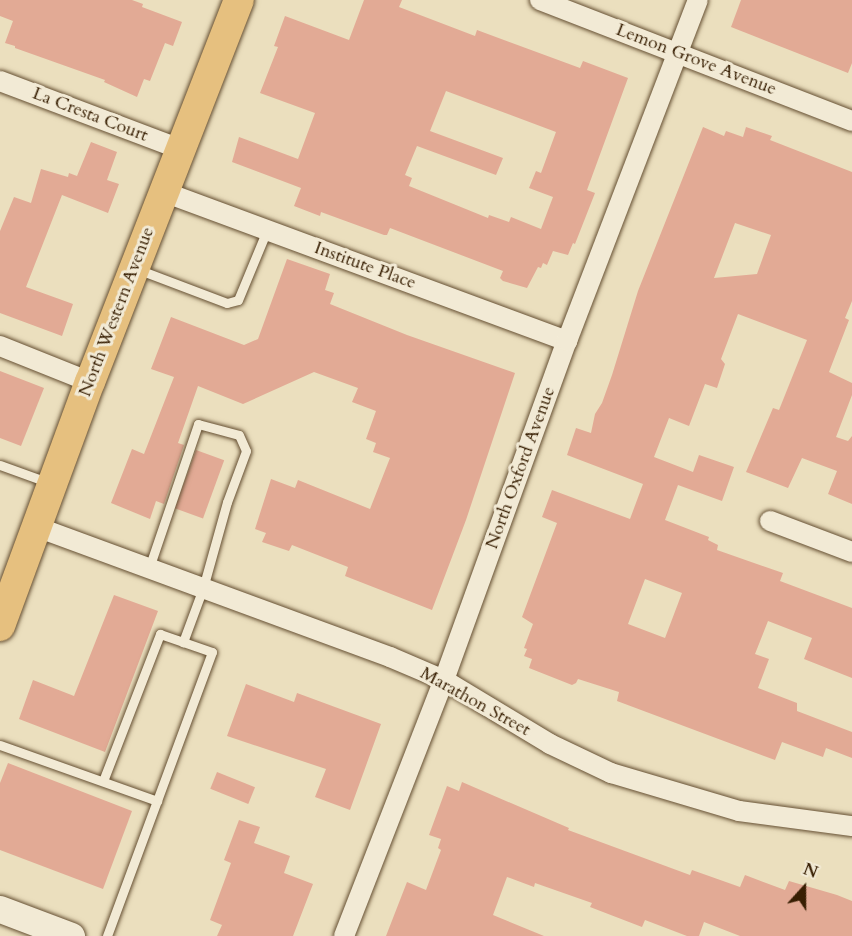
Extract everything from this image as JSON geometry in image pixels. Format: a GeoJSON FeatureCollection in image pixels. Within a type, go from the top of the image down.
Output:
{"type":"FeatureCollection","features":[{"type":"Feature","properties":{"kind":"main road","name":"North Western Avenue"},"geometry":{"type":"LineString","coordinates":[[0,626],[90,382],[239,0]]}},
{"type":"Feature","properties":{"kind":"main road"},"geometry":{"type":"LineString","coordinates":[[0,909],[69,936]]}},
{"type":"Feature","properties":{"kind":"street","name":"Lemon Grove Avenue"},"geometry":{"type":"LineString","coordinates":[[540,0],[852,121]]}},
{"type":"Feature","properties":{"kind":"street","name":"North Oxford Avenue"},"geometry":{"type":"LineString","coordinates":[[344,936],[444,681],[567,340],[698,0]]}},
{"type":"Feature","properties":{"kind":"street","name":"La Cresta Court"},"geometry":{"type":"LineString","coordinates":[[0,81],[180,149]]}},
{"type":"Feature","properties":{"kind":"street","name":"Institute Place"},"geometry":{"type":"LineString","coordinates":[[164,192],[567,340]]}},
{"type":"Feature","properties":{"kind":"street"},"geometry":{"type":"LineString","coordinates":[[0,346],[90,382]]}},
{"type":"Feature","properties":{"kind":"street"},"geometry":{"type":"LineString","coordinates":[[770,521],[852,552]]}},
{"type":"Feature","properties":{"kind":"street","name":"Marathon Street"},"geometry":{"type":"LineString","coordinates":[[37,527],[390,657],[444,681],[550,744],[611,773],[739,811],[852,826]]}},
{"type":"Feature","properties":{"kind":"lane"},"geometry":{"type":"LineString","coordinates":[[134,268],[227,303],[238,300],[267,230]]}},
{"type":"Feature","properties":{"kind":"lane"},"geometry":{"type":"LineString","coordinates":[[148,568],[198,424],[239,435],[246,451],[227,502],[203,588],[183,642]]}},
{"type":"Feature","properties":{"kind":"lane"},"geometry":{"type":"LineString","coordinates":[[0,465],[52,484]]}},
{"type":"Feature","properties":{"kind":"lane"},"geometry":{"type":"LineString","coordinates":[[103,781],[160,634],[212,652],[107,936]]}},
{"type":"Feature","properties":{"kind":"lane"},"geometry":{"type":"LineString","coordinates":[[0,745],[157,801]]}},
{"type":"Feature","properties":{"kind":"building"},"geometry":{"type":"Polygon","coordinates":[[[0,0],[132,0],[143,4],[142,7],[182,22],[173,46],[165,43],[150,81],[144,79],[137,97],[104,82],[105,80],[5,43],[13,21],[0,16],[0,0]]]}},
{"type":"Feature","properties":{"kind":"building"},"geometry":{"type":"Polygon","coordinates":[[[364,0],[402,0],[399,7],[475,36],[477,30],[580,68],[583,61],[628,78],[587,190],[595,193],[575,244],[573,243],[568,255],[553,251],[547,265],[543,263],[541,268],[538,267],[527,288],[503,281],[500,278],[503,271],[390,228],[387,235],[384,235],[321,212],[320,216],[294,206],[301,188],[232,162],[239,137],[298,159],[315,113],[260,93],[278,47],[274,46],[285,16],[349,40],[364,0]],[[446,91],[430,131],[503,158],[496,175],[417,146],[405,175],[412,178],[409,186],[488,218],[489,215],[509,222],[511,217],[541,229],[553,197],[529,188],[536,171],[541,173],[556,132],[446,91]]]}},
{"type":"Feature","properties":{"kind":"building"},"geometry":{"type":"Polygon","coordinates":[[[741,0],[852,0],[852,63],[848,73],[731,27],[741,0]]]}},
{"type":"Feature","properties":{"kind":"building"},"geometry":{"type":"Polygon","coordinates":[[[703,127],[724,136],[726,131],[743,137],[746,127],[772,136],[770,140],[852,172],[852,301],[845,318],[849,320],[829,372],[852,383],[852,395],[836,437],[848,441],[852,436],[852,504],[828,494],[837,471],[802,458],[788,488],[746,472],[773,408],[779,410],[807,340],[738,314],[721,359],[725,364],[717,388],[705,384],[689,426],[669,418],[654,457],[693,472],[699,455],[734,467],[722,501],[678,485],[665,520],[709,537],[708,540],[718,545],[717,550],[783,573],[780,581],[852,608],[852,678],[804,659],[812,638],[768,621],[755,654],[769,659],[758,688],[797,703],[797,711],[852,732],[852,758],[826,748],[823,757],[782,742],[775,760],[617,701],[619,692],[578,679],[572,685],[529,668],[532,659],[524,656],[527,649],[524,648],[533,624],[522,617],[557,523],[542,517],[552,490],[630,519],[643,484],[567,455],[576,428],[591,433],[595,414],[602,403],[612,375],[638,291],[703,127]],[[735,223],[714,278],[757,274],[771,235],[735,223]],[[645,579],[628,624],[665,638],[682,593],[645,579]]]}},
{"type":"Feature","properties":{"kind":"building"},"geometry":{"type":"Polygon","coordinates":[[[91,142],[117,152],[107,180],[119,184],[108,213],[62,195],[26,287],[73,304],[62,336],[0,313],[0,231],[14,197],[31,203],[41,169],[68,177],[69,173],[77,176],[91,142]]]}},
{"type":"Feature","properties":{"kind":"building"},"geometry":{"type":"Polygon","coordinates":[[[287,259],[330,274],[325,290],[334,293],[330,304],[407,335],[515,373],[466,520],[432,610],[345,576],[348,567],[292,545],[289,551],[262,542],[266,533],[255,529],[271,479],[295,488],[298,480],[370,509],[390,458],[373,452],[376,443],[366,439],[376,411],[352,402],[358,388],[314,372],[243,404],[198,386],[178,443],[184,445],[164,504],[156,501],[150,519],[111,503],[132,449],[144,454],[174,377],[151,369],[171,317],[244,345],[258,339],[287,259]]]}},
{"type":"Feature","properties":{"kind":"building"},"geometry":{"type":"Polygon","coordinates":[[[0,371],[44,388],[21,446],[0,438],[0,371]]]}},
{"type":"Feature","properties":{"kind":"building"},"geometry":{"type":"Polygon","coordinates":[[[196,450],[224,460],[203,519],[175,508],[196,450]]]}},
{"type":"Feature","properties":{"kind":"building"},"geometry":{"type":"Polygon","coordinates":[[[114,595],[158,611],[105,752],[19,719],[33,680],[74,696],[114,595]]]}},
{"type":"Feature","properties":{"kind":"building"},"geometry":{"type":"Polygon","coordinates":[[[246,684],[294,702],[297,693],[381,724],[350,810],[315,797],[326,769],[227,736],[246,684]]]}},
{"type":"Feature","properties":{"kind":"building"},"geometry":{"type":"Polygon","coordinates":[[[8,763],[132,811],[103,889],[0,850],[0,783],[8,763]]]}},
{"type":"Feature","properties":{"kind":"building"},"geometry":{"type":"Polygon","coordinates":[[[217,772],[255,787],[248,804],[210,789],[217,772]]]}},
{"type":"Feature","properties":{"kind":"building"},"geometry":{"type":"Polygon","coordinates":[[[462,782],[569,828],[568,830],[690,875],[692,870],[740,887],[745,875],[785,890],[789,881],[837,895],[852,901],[852,936],[740,936],[704,922],[699,936],[687,936],[645,920],[642,927],[590,907],[592,903],[535,883],[534,887],[507,877],[493,915],[544,936],[386,936],[407,882],[426,890],[441,850],[438,848],[441,839],[429,835],[447,786],[459,791],[462,782]]]}},
{"type":"Feature","properties":{"kind":"building"},"geometry":{"type":"Polygon","coordinates":[[[239,820],[260,827],[254,843],[290,856],[284,873],[313,884],[293,936],[217,936],[222,925],[210,920],[231,863],[224,860],[239,820]]]}}]}
